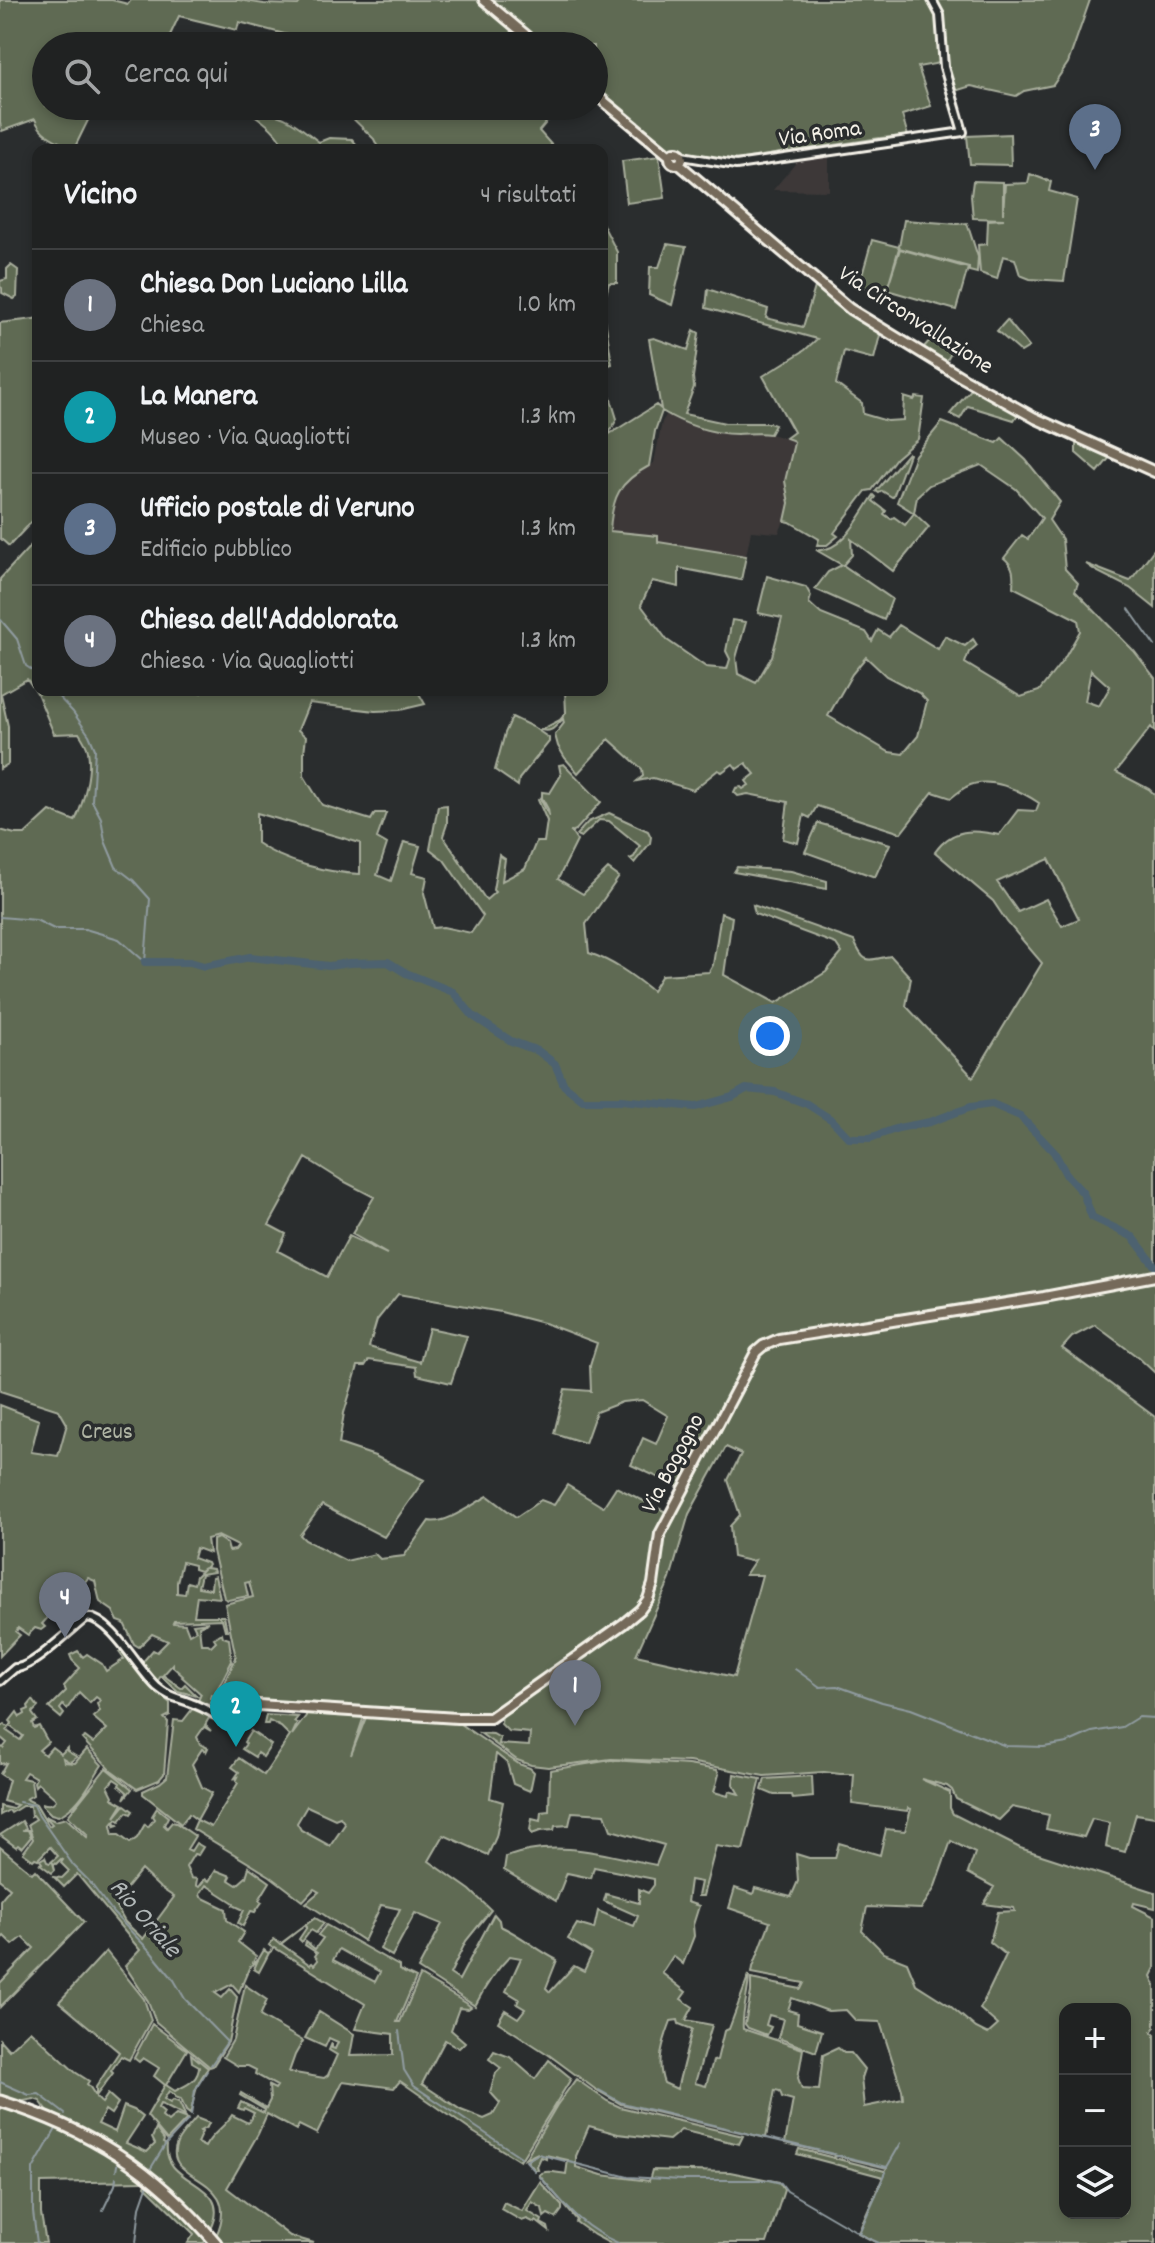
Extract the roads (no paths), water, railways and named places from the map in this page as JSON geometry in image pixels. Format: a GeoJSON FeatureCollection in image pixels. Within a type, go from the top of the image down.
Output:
{"type":"FeatureCollection","features":[{"type":"Feature","properties":{"kind":"highway"},"geometry":{"type":"LineString","coordinates":[[0,2101],[67,2125],[109,2147],[178,2201],[216,2243]]}},
{"type":"Feature","properties":{"kind":"main road"},"geometry":{"type":"LineString","coordinates":[[484,0],[522,32]]}},
{"type":"Feature","properties":{"kind":"main road","name":"Via Circonvallazione"},"geometry":{"type":"LineString","coordinates":[[608,105],[670,156],[673,163],[680,160],[850,309],[1035,418],[1155,472]]}},
{"type":"Feature","properties":{"kind":"main road","name":"Via Bogogno"},"geometry":{"type":"LineString","coordinates":[[234,1718],[258,1705],[490,1718],[640,1610],[653,1584],[660,1534],[756,1352],[763,1346],[779,1339],[1155,1276]]}},
{"type":"Feature","properties":{"kind":"street","name":"Via Roma"},"geometry":{"type":"LineString","coordinates":[[680,160],[736,165],[963,132],[944,67],[940,15],[932,0]]}},
{"type":"Feature","properties":{"kind":"street"},"geometry":{"type":"LineString","coordinates":[[0,1681],[15,1668],[22,1669],[38,1659],[73,1627],[87,1617],[93,1617],[107,1628],[165,1694],[192,1703],[225,1720],[234,1718]]}},
{"type":"Feature","properties":{"kind":"waterway"},"geometry":{"type":"LineString","coordinates":[[1129,609],[1155,646]]}},
{"type":"Feature","properties":{"kind":"waterway"},"geometry":{"type":"LineString","coordinates":[[0,619],[17,639],[26,666],[32,670]]}},
{"type":"Feature","properties":{"kind":"waterway"},"geometry":{"type":"LineString","coordinates":[[58,696],[73,712],[95,749],[92,801],[101,818],[105,841],[116,867],[150,899],[145,962]]}},
{"type":"Feature","properties":{"kind":"waterway"},"geometry":{"type":"LineString","coordinates":[[0,917],[36,920],[54,929],[85,929],[119,939],[143,960]]}},
{"type":"Feature","properties":{"kind":"waterway"},"geometry":{"type":"LineString","coordinates":[[145,962],[190,962],[204,966],[250,957],[329,966],[388,962],[406,973],[453,992],[473,1016],[511,1041],[538,1051],[555,1064],[564,1085],[583,1100],[696,1107],[732,1097],[746,1089],[775,1092],[807,1104],[832,1120],[849,1138],[870,1138],[971,1107],[992,1104],[1020,1116],[1054,1152],[1067,1176],[1083,1193],[1092,1217],[1133,1237],[1155,1266]]}},
{"type":"Feature","properties":{"kind":"waterway"},"geometry":{"type":"LineString","coordinates":[[795,1669],[820,1687],[837,1686],[911,1709],[1006,1746],[1044,1747],[1067,1743],[1092,1732],[1122,1727],[1138,1717],[1155,1718]]}},
{"type":"Feature","properties":{"kind":"waterway","name":"Rio Oriale"},"geometry":{"type":"LineString","coordinates":[[19,1802],[34,1805],[73,1865],[151,1952],[185,1999],[227,2042],[211,2065]]}},
{"type":"Feature","properties":{"kind":"waterway"},"geometry":{"type":"LineString","coordinates":[[399,2031],[404,2070],[414,2086],[521,2157]]}},
{"type":"Feature","properties":{"kind":"waterway","name":"Rio Oriale"},"geometry":{"type":"LineString","coordinates":[[191,2115],[195,2090],[207,2071]]}},
{"type":"Feature","properties":{"kind":"waterway"},"geometry":{"type":"LineString","coordinates":[[0,2082],[29,2095],[39,2094],[65,2114]]}},
{"type":"Feature","properties":{"kind":"waterway"},"geometry":{"type":"LineString","coordinates":[[599,2090],[622,2103],[887,2167],[901,2143]]}},
{"type":"Feature","properties":{"kind":"waterway","name":"Rio Oriale"},"geometry":{"type":"LineString","coordinates":[[151,2168],[165,2145],[188,2120]]}},
{"type":"Feature","properties":{"kind":"waterway"},"geometry":{"type":"LineString","coordinates":[[37,2243],[33,2169],[56,2129]]}},
{"type":"Feature","properties":{"kind":"waterway"},"geometry":{"type":"LineString","coordinates":[[535,2171],[526,2161],[538,2154],[628,2177],[768,2180],[781,2183],[787,2191],[866,2237]]}},
{"type":"Feature","properties":{"kind":"waterway"},"geometry":{"type":"LineString","coordinates":[[116,2171],[118,2160]]}},
{"type":"Feature","properties":{"kind":"waterway"},"geometry":{"type":"LineString","coordinates":[[859,2233],[886,2172]]}},
{"type":"Feature","properties":{"kind":"waterway"},"geometry":{"type":"LineString","coordinates":[[540,2177],[584,2223],[618,2243]]}},
{"type":"Feature","properties":{"kind":"waterway"},"geometry":{"type":"LineString","coordinates":[[103,2210],[116,2178]]}},
{"type":"Feature","properties":{"kind":"waterway","name":"Rio Oriale"},"geometry":{"type":"LineString","coordinates":[[136,2243],[140,2207],[148,2184]]}},
{"type":"Feature","properties":{"kind":"waterway"},"geometry":{"type":"LineString","coordinates":[[868,2238],[879,2243]]}},
{"type":"Feature","properties":{"kind":"place","name":"Ufficio postale di Veruno"},"geometry":{"type":"Point","coordinates":[1095,170]}},
{"type":"Feature","properties":{"kind":"place","name":"Chiesa dell'Addolorata"},"geometry":{"type":"Point","coordinates":[65,1638]}},
{"type":"Feature","properties":{"kind":"place","name":"Chiesa Don Luciano Lilla"},"geometry":{"type":"Point","coordinates":[575,1726]}},
{"type":"Feature","properties":{"kind":"place","name":"La Manera"},"geometry":{"type":"Point","coordinates":[236,1747]}},
{"type":"Feature","properties":{"kind":"park label","name":"Creus"},"geometry":{"type":"Point","coordinates":[107,1433]}}]}
